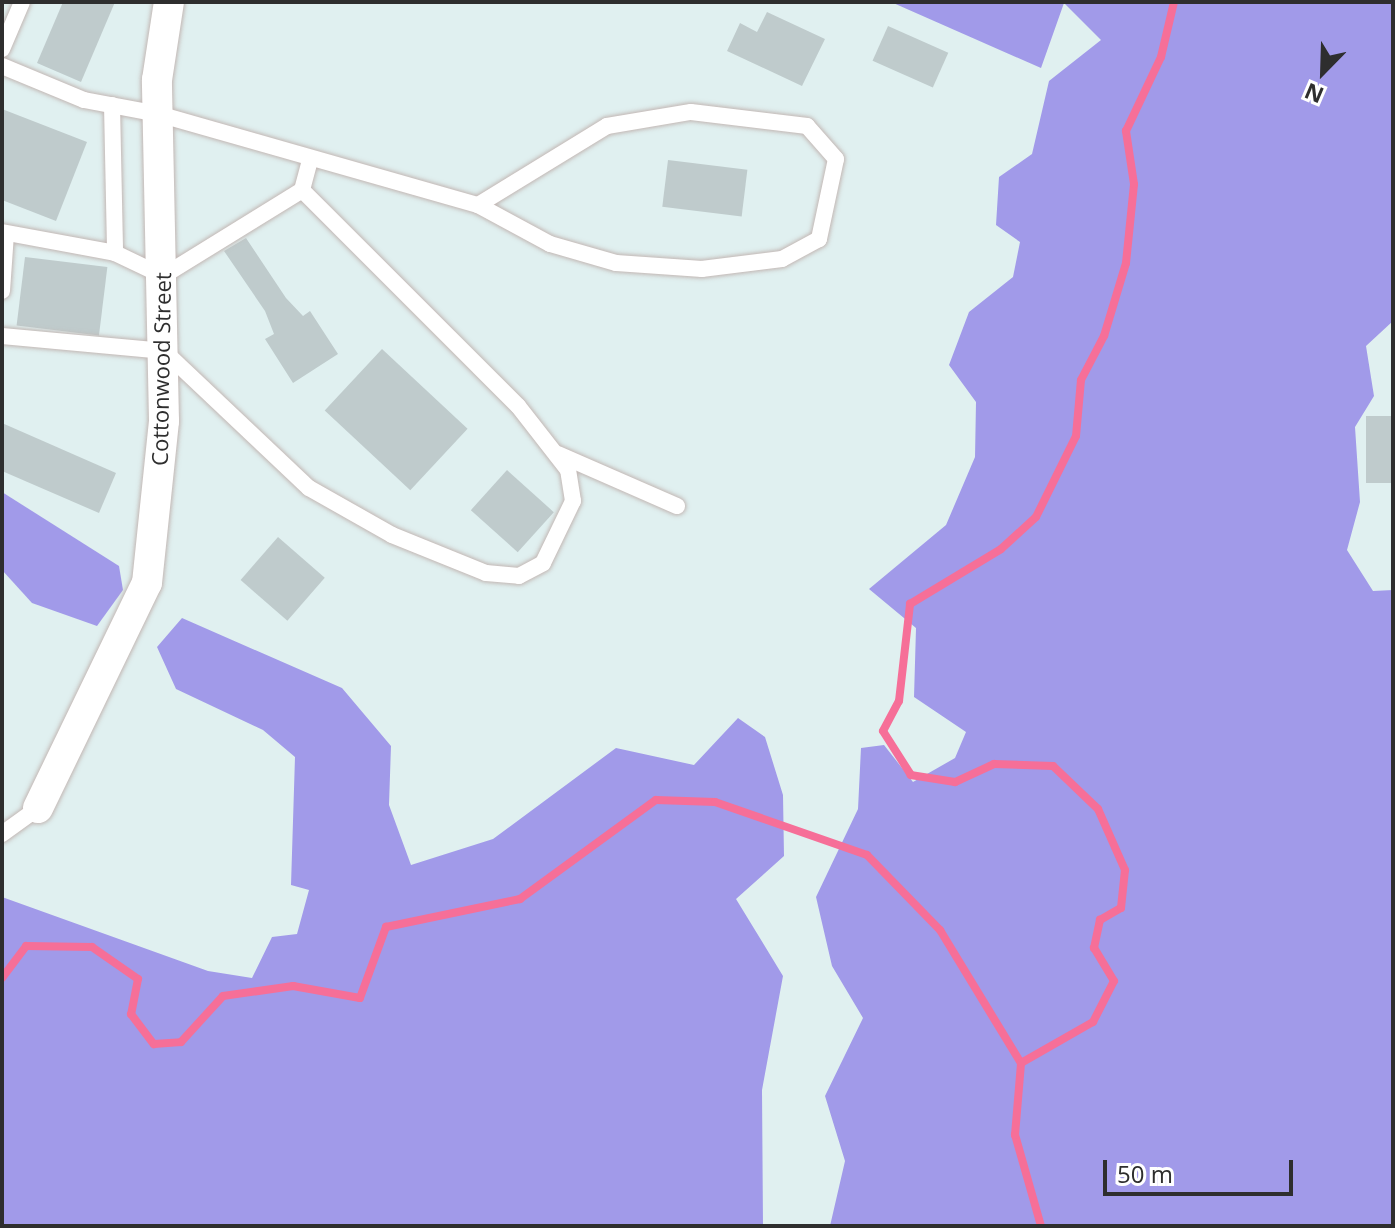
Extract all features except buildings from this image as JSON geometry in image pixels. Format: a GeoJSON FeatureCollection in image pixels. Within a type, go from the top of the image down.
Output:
{"type":"FeatureCollection","features":[{"type":"Feature","properties":{"kind":"street","name":"Cottonwood Street"},"geometry":{"type":"LineString","coordinates":[[38,808],[147,583],[164,351],[158,114],[169,2]]}},
{"type":"Feature","properties":{"kind":"lane"},"geometry":{"type":"LineString","coordinates":[[2,49],[22,2]]}},
{"type":"Feature","properties":{"kind":"lane"},"geometry":{"type":"LineString","coordinates":[[2,66],[112,105],[158,114],[310,161],[478,205],[550,244],[616,263],[702,269],[770,260],[819,239],[836,159],[807,126],[652,113],[607,126],[478,205]]}},
{"type":"Feature","properties":{"kind":"lane"},"geometry":{"type":"LineString","coordinates":[[112,105],[115,253]]}},
{"type":"Feature","properties":{"kind":"lane"},"geometry":{"type":"LineString","coordinates":[[2,291],[4,233],[115,253],[163,276],[302,190],[310,161]]}},
{"type":"Feature","properties":{"kind":"lane"},"geometry":{"type":"LineString","coordinates":[[302,190],[556,453],[677,506]]}},
{"type":"Feature","properties":{"kind":"lane"},"geometry":{"type":"LineString","coordinates":[[2,336],[164,351],[309,488],[392,535],[486,573],[519,576],[543,563],[562,534],[573,501],[556,453]]}},
{"type":"Feature","properties":{"kind":"lane"},"geometry":{"type":"LineString","coordinates":[[2,834],[38,808]]}},
{"type":"Feature","properties":{"kind":"shaded area"},"geometry":{"type":"Polygon","coordinates":[[[891,2],[1393,2],[1393,321],[1366,346],[1374,396],[1355,427],[1360,502],[1347,550],[1373,591],[1393,590],[1393,1226],[830,1226],[845,1161],[825,1096],[863,1018],[832,966],[816,897],[858,809],[861,748],[884,745],[913,782],[955,758],[966,732],[914,697],[916,628],[869,589],[946,525],[975,457],[976,402],[949,365],[969,312],[1013,277],[1020,242],[996,225],[999,177],[1032,154],[1049,81],[1101,40],[1064,3],[1041,68],[891,2]]]}},
{"type":"Feature","properties":{"kind":"shaded area"},"geometry":{"type":"Polygon","coordinates":[[[2,492],[119,566],[123,590],[97,626],[32,603],[2,570],[2,492]]]}},
{"type":"Feature","properties":{"kind":"shaded area"},"geometry":{"type":"Polygon","coordinates":[[[182,618],[342,688],[391,746],[389,805],[411,865],[493,839],[616,748],[694,765],[738,718],[765,737],[783,795],[784,856],[736,899],[783,976],[762,1090],[763,1226],[2,1226],[2,897],[208,971],[252,978],[272,937],[297,934],[309,890],[291,885],[295,757],[263,730],[176,689],[157,647],[182,618]]]}},
{"type":"Feature","properties":{"kind":"waterway"},"geometry":{"type":"LineString","coordinates":[[1041,1226],[1015,1135],[1021,1063],[1093,1022],[1114,981],[1094,948],[1100,920],[1121,908],[1125,870],[1098,809],[1053,766],[994,764],[955,782],[911,775],[883,731],[899,701],[910,604],[1001,549],[1036,517],[1076,436],[1081,380],[1104,336],[1126,263],[1134,184],[1126,131],[1161,57],[1174,2]]}},
{"type":"Feature","properties":{"kind":"waterway"},"geometry":{"type":"LineString","coordinates":[[2,978],[26,946],[92,947],[138,979],[131,1014],[154,1044],[181,1042],[223,996],[293,986],[360,998],[386,927],[520,899],[656,800],[715,802],[867,855],[940,930],[1021,1063]]}}]}
